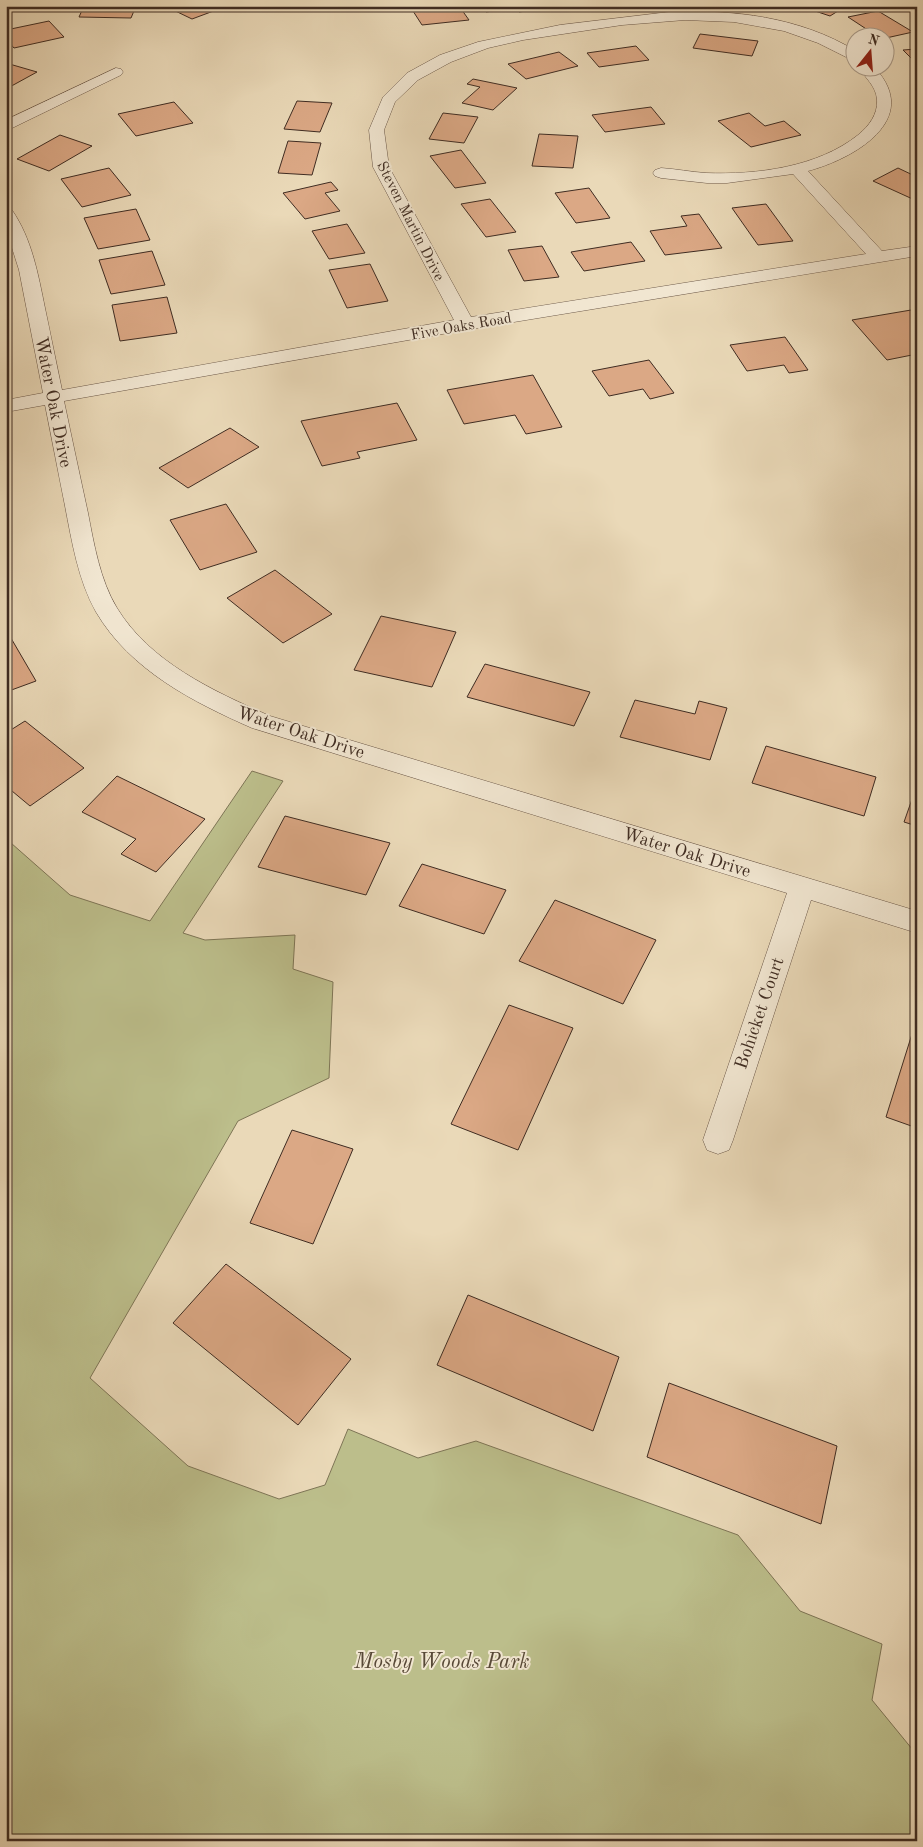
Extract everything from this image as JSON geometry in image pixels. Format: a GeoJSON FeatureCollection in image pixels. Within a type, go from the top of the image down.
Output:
{"type":"FeatureCollection","features":[{"type":"Feature","properties":{"kind":"street","name":"Steven Martin Drive"},"geometry":{"type":"LineString","coordinates":[[464,324],[381,168],[376,152],[375,134],[383,109],[391,98],[415,76],[447,58],[498,40],[532,33],[667,16],[717,16],[767,22],[815,36],[846,53]]}},
{"type":"Feature","properties":{"kind":"street"},"geometry":{"type":"LineString","coordinates":[[6,126],[116,72]]}},
{"type":"Feature","properties":{"kind":"street"},"geometry":{"type":"LineString","coordinates":[[661,173],[707,178],[744,176],[797,169],[840,155],[860,143],[876,127],[885,110],[885,100],[876,78]]}},
{"type":"Feature","properties":{"kind":"street"},"geometry":{"type":"LineString","coordinates":[[797,169],[878,258]]}},
{"type":"Feature","properties":{"kind":"street","name":"Water Oak Drive"},"geometry":{"type":"LineString","coordinates":[[6,214],[13,222],[28,270],[83,543],[93,581],[107,611],[119,628],[140,650],[180,682],[261,722],[917,922]]}},
{"type":"Feature","properties":{"kind":"street","name":"Five Oaks Road"},"geometry":{"type":"LineString","coordinates":[[6,406],[54,399],[464,324],[917,252]]}},
{"type":"Feature","properties":{"kind":"street","name":"Bohicket Court"},"geometry":{"type":"LineString","coordinates":[[718,1140],[802,887]]}},
{"type":"Feature","properties":{"kind":"green space","name":"Mosby Woods Park"},"geometry":{"type":"Polygon","coordinates":[[[252,771],[283,781],[183,933],[205,940],[295,935],[293,969],[333,982],[329,1078],[238,1121],[90,1378],[188,1466],[279,1499],[325,1485],[348,1429],[418,1458],[476,1441],[738,1535],[800,1611],[882,1644],[872,1700],[917,1755],[917,1841],[6,1841],[6,843],[11,843],[70,895],[150,921],[252,771]]]}},
{"type":"Feature","properties":{"kind":"building"},"geometry":{"type":"Polygon","coordinates":[[[84,6],[136,6],[131,18],[79,17],[84,6]]]}},
{"type":"Feature","properties":{"kind":"building"},"geometry":{"type":"Polygon","coordinates":[[[165,6],[227,6],[192,19],[165,6]]]}},
{"type":"Feature","properties":{"kind":"building"},"geometry":{"type":"Polygon","coordinates":[[[459,6],[469,20],[422,25],[413,11],[459,6]]]}},
{"type":"Feature","properties":{"kind":"building"},"geometry":{"type":"Polygon","coordinates":[[[480,6],[530,6],[534,10],[519,12],[515,8],[486,12],[480,6]]]}},
{"type":"Feature","properties":{"kind":"building"},"geometry":{"type":"Polygon","coordinates":[[[800,6],[846,6],[830,16],[800,6]]]}},
{"type":"Feature","properties":{"kind":"building"},"geometry":{"type":"Polygon","coordinates":[[[878,11],[913,32],[896,36],[896,28],[865,28],[848,17],[878,11]]]}},
{"type":"Feature","properties":{"kind":"building"},"geometry":{"type":"Polygon","coordinates":[[[49,21],[64,37],[14,48],[6,39],[6,30],[49,21]]]}},
{"type":"Feature","properties":{"kind":"building"},"geometry":{"type":"Polygon","coordinates":[[[700,34],[758,41],[752,56],[693,48],[700,34]]]}},
{"type":"Feature","properties":{"kind":"building"},"geometry":{"type":"Polygon","coordinates":[[[636,46],[649,60],[599,67],[587,53],[636,46]]]}},
{"type":"Feature","properties":{"kind":"building"},"geometry":{"type":"Polygon","coordinates":[[[917,49],[917,57],[911,58],[903,50],[917,49]]]}},
{"type":"Feature","properties":{"kind":"building"},"geometry":{"type":"Polygon","coordinates":[[[559,52],[578,66],[526,79],[508,64],[559,52]]]}},
{"type":"Feature","properties":{"kind":"building"},"geometry":{"type":"Polygon","coordinates":[[[6,63],[37,72],[6,89],[6,63]]]}},
{"type":"Feature","properties":{"kind":"building"},"geometry":{"type":"Polygon","coordinates":[[[473,79],[517,88],[493,110],[462,103],[480,87],[467,84],[473,79]]]}},
{"type":"Feature","properties":{"kind":"building"},"geometry":{"type":"Polygon","coordinates":[[[297,101],[332,103],[320,132],[284,129],[297,101]]]}},
{"type":"Feature","properties":{"kind":"building"},"geometry":{"type":"Polygon","coordinates":[[[174,102],[193,123],[136,136],[118,114],[174,102]]]}},
{"type":"Feature","properties":{"kind":"building"},"geometry":{"type":"Polygon","coordinates":[[[651,107],[665,124],[605,132],[592,115],[651,107]]]}},
{"type":"Feature","properties":{"kind":"building"},"geometry":{"type":"Polygon","coordinates":[[[443,113],[478,117],[464,143],[429,139],[443,113]]]}},
{"type":"Feature","properties":{"kind":"building"},"geometry":{"type":"Polygon","coordinates":[[[749,113],[765,126],[784,121],[801,135],[751,147],[718,121],[749,113]]]}},
{"type":"Feature","properties":{"kind":"building"},"geometry":{"type":"Polygon","coordinates":[[[539,134],[578,136],[573,168],[532,166],[539,134]]]}},
{"type":"Feature","properties":{"kind":"building"},"geometry":{"type":"Polygon","coordinates":[[[60,135],[92,146],[49,171],[17,159],[60,135]]]}},
{"type":"Feature","properties":{"kind":"building"},"geometry":{"type":"Polygon","coordinates":[[[288,141],[321,143],[312,175],[278,173],[288,141]]]}},
{"type":"Feature","properties":{"kind":"building"},"geometry":{"type":"Polygon","coordinates":[[[461,150],[486,183],[455,188],[430,156],[461,150]]]}},
{"type":"Feature","properties":{"kind":"building"},"geometry":{"type":"Polygon","coordinates":[[[109,168],[131,195],[82,207],[61,179],[109,168]]]}},
{"type":"Feature","properties":{"kind":"building"},"geometry":{"type":"Polygon","coordinates":[[[898,168],[917,177],[917,201],[873,181],[898,168]]]}},
{"type":"Feature","properties":{"kind":"building"},"geometry":{"type":"Polygon","coordinates":[[[331,182],[338,190],[325,193],[340,211],[305,219],[283,193],[331,182]]]}},
{"type":"Feature","properties":{"kind":"building"},"geometry":{"type":"Polygon","coordinates":[[[589,188],[610,218],[576,223],[555,193],[589,188]]]}},
{"type":"Feature","properties":{"kind":"building"},"geometry":{"type":"Polygon","coordinates":[[[490,199],[516,232],[486,237],[461,204],[490,199]]]}},
{"type":"Feature","properties":{"kind":"building"},"geometry":{"type":"Polygon","coordinates":[[[766,204],[793,241],[758,245],[732,208],[766,204]]]}},
{"type":"Feature","properties":{"kind":"building"},"geometry":{"type":"Polygon","coordinates":[[[136,209],[150,240],[98,249],[84,218],[136,209]]]}},
{"type":"Feature","properties":{"kind":"building"},"geometry":{"type":"Polygon","coordinates":[[[699,214],[722,248],[665,255],[650,231],[687,226],[681,216],[699,214]]]}},
{"type":"Feature","properties":{"kind":"building"},"geometry":{"type":"Polygon","coordinates":[[[347,224],[365,253],[329,259],[312,231],[347,224]]]}},
{"type":"Feature","properties":{"kind":"building"},"geometry":{"type":"Polygon","coordinates":[[[631,242],[645,261],[584,271],[571,252],[631,242]]]}},
{"type":"Feature","properties":{"kind":"building"},"geometry":{"type":"Polygon","coordinates":[[[542,246],[559,277],[524,281],[508,250],[542,246]]]}},
{"type":"Feature","properties":{"kind":"building"},"geometry":{"type":"Polygon","coordinates":[[[152,251],[165,285],[111,294],[99,260],[152,251]]]}},
{"type":"Feature","properties":{"kind":"building"},"geometry":{"type":"Polygon","coordinates":[[[370,264],[388,301],[347,308],[329,270],[370,264]]]}},
{"type":"Feature","properties":{"kind":"building"},"geometry":{"type":"Polygon","coordinates":[[[167,297],[177,333],[120,341],[112,305],[167,297]]]}},
{"type":"Feature","properties":{"kind":"building"},"geometry":{"type":"Polygon","coordinates":[[[917,309],[917,354],[887,360],[852,320],[917,309]]]}},
{"type":"Feature","properties":{"kind":"building"},"geometry":{"type":"Polygon","coordinates":[[[785,337],[808,370],[789,373],[784,365],[747,371],[730,345],[785,337]]]}},
{"type":"Feature","properties":{"kind":"building"},"geometry":{"type":"Polygon","coordinates":[[[649,360],[674,393],[650,399],[643,389],[609,396],[592,371],[649,360]]]}},
{"type":"Feature","properties":{"kind":"building"},"geometry":{"type":"Polygon","coordinates":[[[533,375],[562,427],[526,434],[515,415],[464,424],[447,390],[533,375]]]}},
{"type":"Feature","properties":{"kind":"building"},"geometry":{"type":"Polygon","coordinates":[[[397,403],[417,440],[357,452],[360,458],[322,466],[301,421],[397,403]]]}},
{"type":"Feature","properties":{"kind":"building"},"geometry":{"type":"Polygon","coordinates":[[[230,428],[259,447],[188,488],[159,468],[230,428]]]}},
{"type":"Feature","properties":{"kind":"building"},"geometry":{"type":"Polygon","coordinates":[[[226,504],[257,552],[200,570],[170,520],[226,504]]]}},
{"type":"Feature","properties":{"kind":"building"},"geometry":{"type":"Polygon","coordinates":[[[275,570],[332,614],[283,643],[227,598],[275,570]]]}},
{"type":"Feature","properties":{"kind":"building"},"geometry":{"type":"Polygon","coordinates":[[[381,616],[456,632],[432,687],[354,670],[381,616]]]}},
{"type":"Feature","properties":{"kind":"building"},"geometry":{"type":"Polygon","coordinates":[[[8,633],[36,681],[6,692],[6,634],[8,633]]]}},
{"type":"Feature","properties":{"kind":"building"},"geometry":{"type":"Polygon","coordinates":[[[485,664],[590,692],[574,726],[467,697],[485,664]]]}},
{"type":"Feature","properties":{"kind":"building"},"geometry":{"type":"Polygon","coordinates":[[[635,700],[695,714],[699,701],[727,708],[710,760],[620,737],[635,700]]]}},
{"type":"Feature","properties":{"kind":"building"},"geometry":{"type":"Polygon","coordinates":[[[25,721],[84,768],[30,806],[6,786],[6,733],[25,721]]]}},
{"type":"Feature","properties":{"kind":"building"},"geometry":{"type":"Polygon","coordinates":[[[766,746],[876,777],[864,816],[752,783],[766,746]]]}},
{"type":"Feature","properties":{"kind":"building"},"geometry":{"type":"Polygon","coordinates":[[[117,776],[205,819],[156,872],[121,854],[136,839],[82,812],[117,776]]]}},
{"type":"Feature","properties":{"kind":"building"},"geometry":{"type":"Polygon","coordinates":[[[917,785],[917,826],[904,822],[917,785]]]}},
{"type":"Feature","properties":{"kind":"building"},"geometry":{"type":"Polygon","coordinates":[[[285,816],[390,843],[366,895],[258,867],[285,816]]]}},
{"type":"Feature","properties":{"kind":"building"},"geometry":{"type":"Polygon","coordinates":[[[422,864],[506,890],[484,934],[399,906],[422,864]]]}},
{"type":"Feature","properties":{"kind":"building"},"geometry":{"type":"Polygon","coordinates":[[[555,900],[656,940],[623,1004],[519,961],[555,900]]]}},
{"type":"Feature","properties":{"kind":"building"},"geometry":{"type":"Polygon","coordinates":[[[509,1005],[573,1028],[518,1150],[451,1124],[509,1005]]]}},
{"type":"Feature","properties":{"kind":"building"},"geometry":{"type":"Polygon","coordinates":[[[917,1018],[917,1128],[886,1117],[917,1018]]]}},
{"type":"Feature","properties":{"kind":"building"},"geometry":{"type":"Polygon","coordinates":[[[292,1130],[353,1149],[313,1244],[250,1223],[292,1130]]]}},
{"type":"Feature","properties":{"kind":"building"},"geometry":{"type":"Polygon","coordinates":[[[226,1264],[351,1359],[298,1425],[173,1323],[226,1264]]]}},
{"type":"Feature","properties":{"kind":"building"},"geometry":{"type":"Polygon","coordinates":[[[468,1295],[619,1357],[593,1431],[437,1365],[468,1295]]]}},
{"type":"Feature","properties":{"kind":"building"},"geometry":{"type":"Polygon","coordinates":[[[669,1383],[837,1446],[821,1524],[647,1457],[669,1383]]]}}]}
